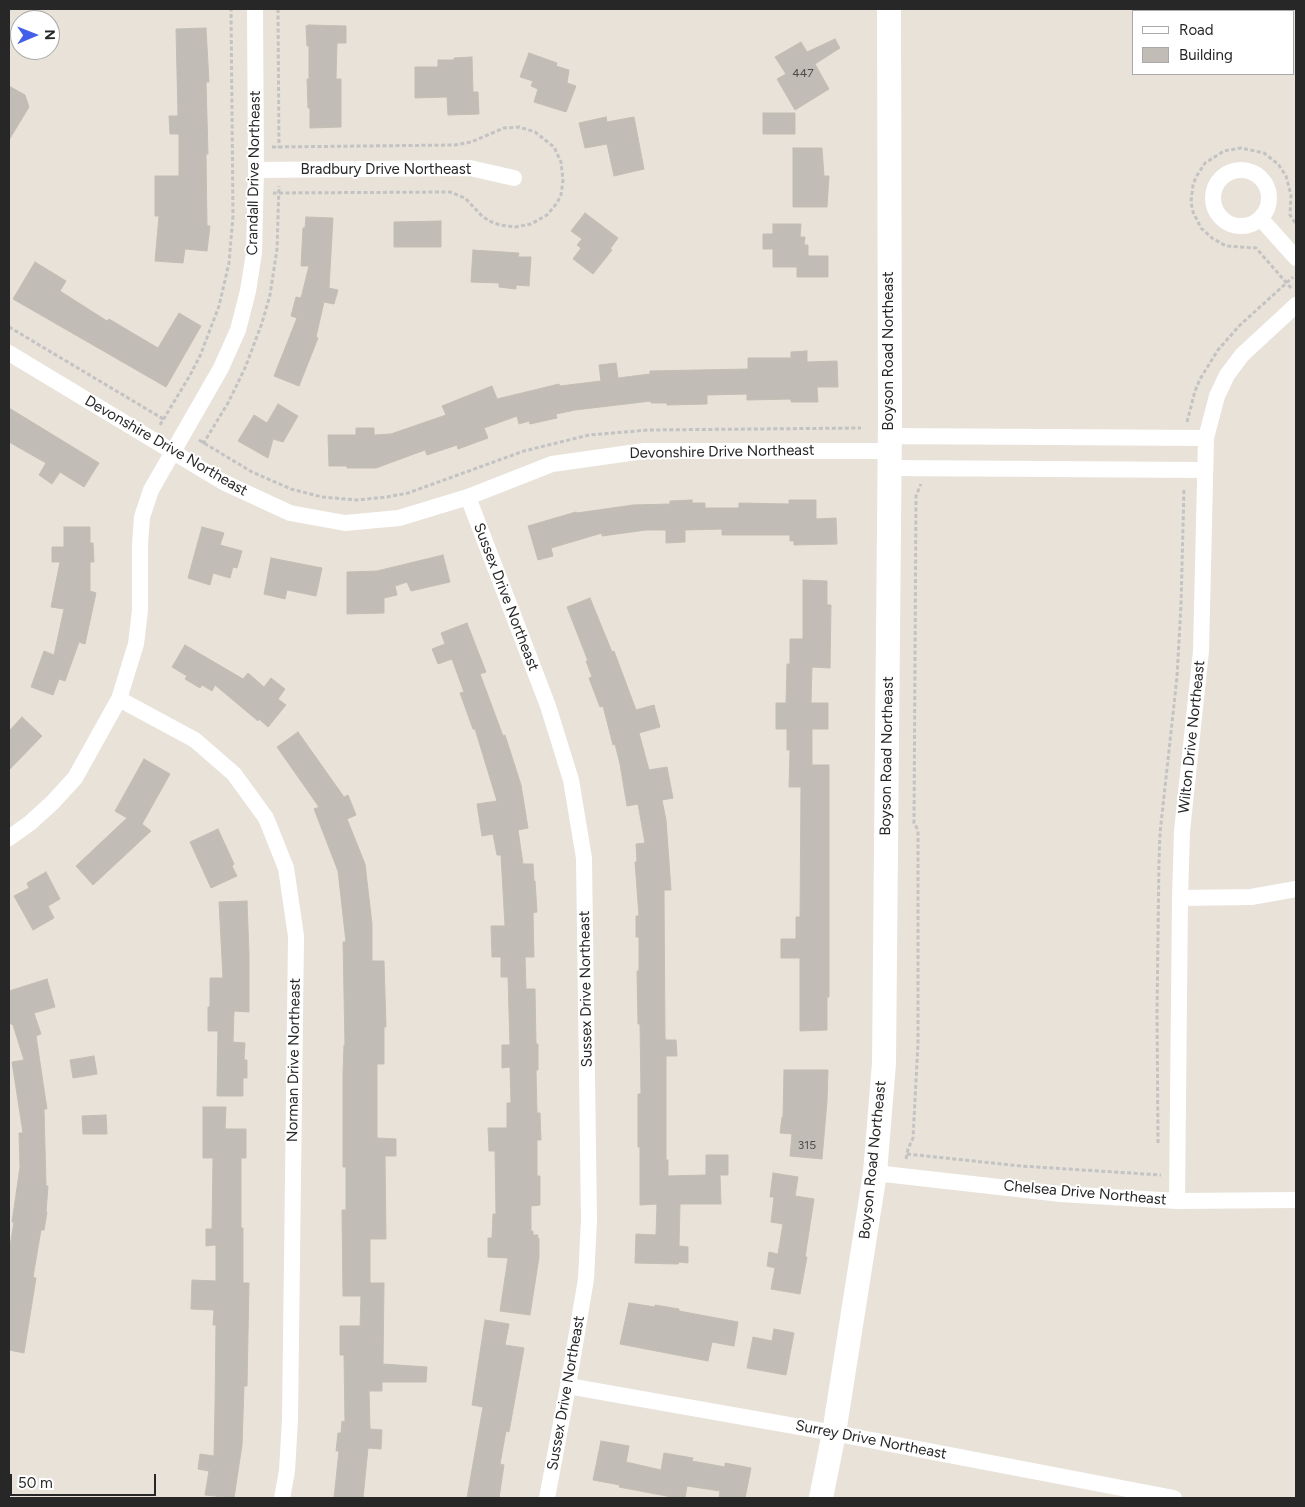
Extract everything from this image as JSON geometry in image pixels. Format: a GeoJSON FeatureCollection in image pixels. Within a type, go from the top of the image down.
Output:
{"type":"FeatureCollection","features":[{"type":"Feature","properties":{"kind":"main road","name":"Boyson Road Northeast"},"geometry":{"type":"LineString","coordinates":[[821,1498],[834,1433],[875,1173],[884,1063],[889,452],[889,9]]}},
{"type":"Feature","properties":{"kind":"street","name":"Crandall Drive Northeast"},"geometry":{"type":"LineString","coordinates":[[9,838],[30,824],[75,778],[119,699],[136,644],[140,610],[142,517],[150,490],[221,368],[238,330],[248,291],[254,253],[256,170],[255,9]]}},
{"type":"Feature","properties":{"kind":"street","name":"Bradbury Drive Northeast"},"geometry":{"type":"LineString","coordinates":[[256,170],[470,168],[514,178]]}},
{"type":"Feature","properties":{"kind":"street"},"geometry":{"type":"LineString","coordinates":[[1261,219],[1296,258]]}},
{"type":"Feature","properties":{"kind":"street","name":"Wilton Drive Northeast"},"geometry":{"type":"LineString","coordinates":[[1177,1201],[1182,831],[1201,651],[1206,438],[1217,396],[1227,375],[1242,355],[1294,297]]}},
{"type":"Feature","properties":{"kind":"street","name":"Devonshire Drive Northeast"},"geometry":{"type":"LineString","coordinates":[[9,353],[223,482],[290,513],[344,523],[399,518],[468,497],[552,464],[644,450],[889,452],[1205,470]]}},
{"type":"Feature","properties":{"kind":"street","name":"Devonshire Drive Northeast"},"geometry":{"type":"LineString","coordinates":[[889,452],[1206,438]]}},
{"type":"Feature","properties":{"kind":"street","name":"Sussex Drive Northeast"},"geometry":{"type":"LineString","coordinates":[[468,497],[548,706],[571,780],[584,858],[589,1220],[586,1279],[547,1498]]}},
{"type":"Feature","properties":{"kind":"street","name":"Norman Drive Northeast"},"geometry":{"type":"LineString","coordinates":[[119,699],[195,740],[234,774],[266,818],[286,868],[296,936],[290,1419],[287,1471],[282,1498]]}},
{"type":"Feature","properties":{"kind":"street"},"geometry":{"type":"LineString","coordinates":[[1180,898],[1251,896],[1296,889]]}},
{"type":"Feature","properties":{"kind":"street","name":"Chelsea Drive Northeast"},"geometry":{"type":"LineString","coordinates":[[875,1173],[1061,1194],[1177,1201],[1296,1200]]}},
{"type":"Feature","properties":{"kind":"street","name":"Surrey Drive Northeast"},"geometry":{"type":"LineString","coordinates":[[568,1386],[834,1433],[1174,1498]]}},
{"type":"Feature","properties":{"kind":"path"},"geometry":{"type":"LineString","coordinates":[[159,428],[189,378],[208,336],[219,306],[229,262],[233,216],[231,9]]}},
{"type":"Feature","properties":{"kind":"path"},"geometry":{"type":"LineString","coordinates":[[278,9],[279,152]]}},
{"type":"Feature","properties":{"kind":"path"},"geometry":{"type":"LineString","coordinates":[[1294,297],[1256,248],[1226,246],[1212,238],[1201,228],[1193,212],[1191,202],[1196,177],[1205,163],[1224,151],[1240,148],[1264,153],[1278,164],[1286,176],[1291,195],[1290,215],[1296,224]]}},
{"type":"Feature","properties":{"kind":"path"},"geometry":{"type":"LineString","coordinates":[[9,327],[172,424]]}},
{"type":"Feature","properties":{"kind":"path"},"geometry":{"type":"LineString","coordinates":[[906,1162],[908,1149],[913,1138],[918,1043],[918,830],[914,823],[916,496],[922,477]]}},
{"type":"Feature","properties":{"kind":"path"},"geometry":{"type":"LineString","coordinates":[[907,1154],[1021,1166],[1166,1175]]}},
{"type":"Feature","properties":{"kind":"building"},"geometry":{"type":"Polygon","coordinates":[[[306,26],[346,26],[346,43],[337,43],[336,79],[341,79],[341,127],[310,128],[307,79],[309,79],[309,46],[307,46],[306,26]]]}},
{"type":"Feature","properties":{"kind":"building"},"geometry":{"type":"Polygon","coordinates":[[[206,28],[209,82],[206,82],[207,226],[210,226],[207,251],[185,249],[183,263],[155,261],[159,216],[155,216],[155,176],[179,176],[179,134],[170,134],[169,116],[178,116],[176,29],[206,28]]]}},
{"type":"Feature","properties":{"kind":"building"},"geometry":{"type":"Polygon","coordinates":[[[835,39],[840,48],[815,64],[829,89],[795,110],[777,79],[786,74],[775,57],[801,42],[807,52],[835,39]]]}},
{"type":"Feature","properties":{"kind":"building"},"geometry":{"type":"Polygon","coordinates":[[[529,53],[557,63],[556,66],[569,70],[567,83],[576,86],[566,112],[534,102],[538,89],[531,86],[533,81],[520,77],[529,53]]]}},
{"type":"Feature","properties":{"kind":"building"},"geometry":{"type":"Polygon","coordinates":[[[472,57],[473,92],[478,92],[479,114],[448,115],[447,97],[415,98],[415,67],[438,67],[438,60],[472,57]]]}},
{"type":"Feature","properties":{"kind":"building"},"geometry":{"type":"Polygon","coordinates":[[[9,86],[25,95],[29,107],[9,140],[9,86]]]}},
{"type":"Feature","properties":{"kind":"building"},"geometry":{"type":"Polygon","coordinates":[[[763,113],[795,113],[795,134],[763,134],[763,113]]]}},
{"type":"Feature","properties":{"kind":"building"},"geometry":{"type":"Polygon","coordinates":[[[606,117],[607,122],[634,117],[644,169],[614,176],[607,144],[585,148],[579,123],[606,117]]]}},
{"type":"Feature","properties":{"kind":"building"},"geometry":{"type":"Polygon","coordinates":[[[793,148],[822,148],[824,176],[829,176],[827,207],[793,207],[793,148]]]}},
{"type":"Feature","properties":{"kind":"building"},"geometry":{"type":"Polygon","coordinates":[[[585,213],[618,238],[610,249],[612,250],[593,274],[573,259],[581,248],[577,245],[582,239],[571,231],[585,213]]]}},
{"type":"Feature","properties":{"kind":"building"},"geometry":{"type":"Polygon","coordinates":[[[306,217],[333,218],[329,288],[338,290],[334,304],[324,302],[316,337],[318,338],[299,386],[274,376],[297,318],[291,316],[296,297],[301,298],[309,266],[301,266],[303,228],[305,228],[306,217]]]}},
{"type":"Feature","properties":{"kind":"building"},"geometry":{"type":"Polygon","coordinates":[[[441,221],[441,247],[394,247],[394,222],[441,221]]]}},
{"type":"Feature","properties":{"kind":"building"},"geometry":{"type":"Polygon","coordinates":[[[773,224],[801,224],[800,237],[805,237],[804,245],[808,245],[808,256],[828,256],[828,277],[797,277],[797,267],[773,267],[773,249],[763,249],[763,234],[773,234],[773,224]]]}},
{"type":"Feature","properties":{"kind":"building"},"geometry":{"type":"Polygon","coordinates":[[[473,250],[519,253],[518,257],[531,257],[529,286],[516,285],[516,289],[499,287],[499,283],[471,282],[473,250]]]}},
{"type":"Feature","properties":{"kind":"building"},"geometry":{"type":"Polygon","coordinates":[[[35,262],[66,281],[60,291],[107,321],[109,319],[158,348],[179,313],[201,326],[166,387],[13,299],[35,262]]]}},
{"type":"Feature","properties":{"kind":"building"},"geometry":{"type":"Polygon","coordinates":[[[807,351],[807,362],[837,361],[838,387],[817,387],[818,402],[791,402],[791,399],[747,400],[747,394],[707,395],[707,404],[667,405],[667,403],[651,403],[651,401],[575,410],[556,414],[557,418],[530,424],[529,421],[519,424],[517,416],[484,428],[488,438],[458,449],[457,445],[427,455],[425,450],[376,468],[329,466],[328,435],[356,435],[356,428],[374,428],[374,435],[391,434],[446,415],[442,406],[492,386],[497,399],[559,384],[560,386],[601,381],[599,365],[616,363],[618,378],[650,374],[650,371],[748,369],[748,358],[791,358],[791,352],[807,351]]]}},
{"type":"Feature","properties":{"kind":"building"},"geometry":{"type":"Polygon","coordinates":[[[278,404],[298,416],[283,442],[273,439],[268,458],[238,441],[254,415],[267,423],[278,404]]]}},
{"type":"Feature","properties":{"kind":"building"},"geometry":{"type":"Polygon","coordinates":[[[9,408],[99,463],[84,487],[60,472],[52,484],[39,475],[46,463],[9,442],[9,408]]]}},
{"type":"Feature","properties":{"kind":"building"},"geometry":{"type":"Polygon","coordinates":[[[692,500],[692,503],[705,503],[705,508],[739,508],[739,503],[789,504],[789,500],[816,500],[816,519],[836,518],[837,544],[794,545],[794,541],[790,541],[790,535],[722,535],[722,529],[685,530],[685,542],[666,543],[666,530],[646,530],[602,536],[602,533],[551,548],[553,556],[538,560],[528,526],[576,512],[633,505],[670,504],[670,501],[692,500]]]}},
{"type":"Feature","properties":{"kind":"building"},"geometry":{"type":"Polygon","coordinates":[[[64,527],[90,527],[90,543],[93,543],[94,562],[90,562],[90,591],[96,593],[85,644],[79,642],[65,681],[59,679],[53,695],[31,687],[44,651],[54,655],[64,609],[51,607],[60,562],[52,562],[52,547],[64,547],[64,527]]]}},
{"type":"Feature","properties":{"kind":"building"},"geometry":{"type":"Polygon","coordinates":[[[202,527],[224,533],[220,545],[242,551],[237,568],[233,567],[230,578],[213,573],[210,585],[188,578],[202,527]]]}},
{"type":"Feature","properties":{"kind":"building"},"geometry":{"type":"Polygon","coordinates":[[[443,555],[450,582],[411,591],[407,582],[395,586],[397,595],[384,598],[384,613],[347,614],[347,572],[377,571],[443,555]]]}},
{"type":"Feature","properties":{"kind":"building"},"geometry":{"type":"Polygon","coordinates":[[[271,558],[322,568],[316,596],[287,590],[285,599],[264,594],[271,558]]]}},
{"type":"Feature","properties":{"kind":"building"},"geometry":{"type":"Polygon","coordinates":[[[803,580],[827,581],[827,605],[831,605],[830,668],[812,667],[811,703],[828,703],[828,729],[812,729],[812,765],[829,765],[829,997],[827,997],[827,1030],[800,1031],[800,958],[781,958],[781,939],[796,939],[796,917],[800,917],[801,787],[789,787],[790,750],[787,750],[787,729],[776,729],[776,703],[786,703],[787,664],[790,664],[790,639],[803,639],[803,580]]]}},
{"type":"Feature","properties":{"kind":"building"},"geometry":{"type":"Polygon","coordinates":[[[590,598],[612,652],[614,651],[636,710],[654,705],[660,727],[639,733],[649,770],[667,767],[673,798],[662,800],[666,820],[671,890],[664,890],[665,1038],[666,1040],[676,1040],[677,1056],[666,1056],[666,1160],[668,1160],[668,1176],[706,1175],[706,1155],[728,1155],[728,1175],[720,1175],[721,1204],[680,1204],[679,1246],[688,1247],[688,1263],[635,1263],[636,1234],[656,1235],[657,1204],[640,1205],[640,1147],[638,1147],[638,1094],[641,1094],[637,971],[639,971],[639,937],[636,937],[636,916],[639,916],[635,862],[637,862],[636,844],[645,843],[638,804],[627,806],[615,744],[613,745],[603,706],[600,707],[589,678],[592,677],[586,661],[588,661],[567,607],[590,598]]]}},
{"type":"Feature","properties":{"kind":"building"},"geometry":{"type":"Polygon","coordinates":[[[467,623],[486,672],[480,674],[503,736],[505,735],[521,785],[528,828],[518,830],[523,864],[533,864],[535,881],[537,912],[533,913],[534,957],[525,957],[526,989],[535,989],[536,1044],[538,1044],[538,1070],[536,1070],[537,1113],[540,1113],[541,1140],[537,1140],[537,1176],[540,1176],[540,1205],[531,1206],[531,1231],[533,1231],[533,1235],[538,1235],[537,1238],[539,1238],[539,1257],[530,1315],[500,1311],[508,1258],[488,1257],[488,1238],[492,1238],[493,1214],[496,1214],[495,1151],[489,1151],[488,1128],[507,1128],[507,1103],[511,1103],[510,1067],[502,1068],[502,1045],[510,1045],[508,977],[501,977],[501,957],[492,957],[491,926],[505,926],[501,855],[497,855],[493,834],[482,836],[477,804],[497,801],[475,729],[473,729],[460,693],[464,692],[452,659],[438,664],[432,649],[445,644],[441,633],[467,623]]]}},
{"type":"Feature","properties":{"kind":"building"},"geometry":{"type":"Polygon","coordinates":[[[185,645],[243,679],[248,673],[264,687],[271,678],[285,689],[278,699],[286,705],[268,727],[259,719],[258,721],[215,685],[212,691],[202,685],[200,688],[185,679],[187,676],[172,667],[185,645]]]}},
{"type":"Feature","properties":{"kind":"building"},"geometry":{"type":"Polygon","coordinates":[[[22,717],[42,736],[9,770],[9,731],[22,717]]]}},
{"type":"Feature","properties":{"kind":"building"},"geometry":{"type":"Polygon","coordinates":[[[298,732],[344,797],[348,795],[356,815],[347,819],[365,864],[372,924],[372,961],[384,961],[386,1027],[384,1027],[384,1064],[377,1064],[377,1138],[396,1139],[396,1156],[385,1156],[386,1239],[370,1239],[370,1283],[384,1283],[383,1364],[427,1367],[426,1382],[382,1382],[382,1391],[369,1391],[370,1429],[382,1430],[381,1449],[368,1448],[363,1498],[334,1498],[339,1451],[336,1451],[338,1433],[341,1433],[342,1421],[345,1422],[344,1355],[340,1355],[340,1326],[360,1326],[361,1296],[343,1296],[342,1210],[346,1210],[346,1167],[343,1167],[343,1072],[345,1045],[343,942],[346,942],[338,871],[314,809],[319,807],[277,747],[298,732]]]}},
{"type":"Feature","properties":{"kind":"building"},"geometry":{"type":"Polygon","coordinates":[[[144,759],[170,774],[142,824],[151,831],[93,885],[76,866],[127,818],[115,811],[144,759]]]}},
{"type":"Feature","properties":{"kind":"building"},"geometry":{"type":"Polygon","coordinates":[[[218,829],[234,864],[232,866],[237,876],[211,888],[190,842],[218,829]]]}},
{"type":"Feature","properties":{"kind":"building"},"geometry":{"type":"Polygon","coordinates":[[[46,872],[60,899],[48,906],[54,918],[33,930],[14,896],[29,888],[27,883],[46,872]]]}},
{"type":"Feature","properties":{"kind":"building"},"geometry":{"type":"Polygon","coordinates":[[[247,901],[249,1012],[234,1011],[233,1042],[245,1043],[244,1060],[247,1060],[247,1078],[243,1078],[243,1096],[217,1096],[218,1031],[208,1031],[208,1007],[210,1007],[210,978],[223,978],[219,902],[247,901]]]}},
{"type":"Feature","properties":{"kind":"building"},"geometry":{"type":"Polygon","coordinates":[[[47,979],[55,1007],[34,1013],[41,1034],[36,1036],[47,1109],[44,1109],[46,1186],[48,1186],[47,1212],[44,1230],[41,1230],[33,1277],[36,1278],[24,1353],[9,1350],[9,1252],[20,1167],[19,1133],[23,1133],[12,1062],[24,1060],[13,1025],[9,1023],[9,991],[47,979]]]}},
{"type":"Feature","properties":{"kind":"building"},"geometry":{"type":"Polygon","coordinates":[[[94,1056],[97,1074],[73,1078],[70,1060],[94,1056]]]}},
{"type":"Feature","properties":{"kind":"building"},"geometry":{"type":"Polygon","coordinates":[[[784,1070],[828,1070],[822,1159],[790,1156],[792,1134],[780,1133],[783,1117],[784,1070]]]}},
{"type":"Feature","properties":{"kind":"building"},"geometry":{"type":"Polygon","coordinates":[[[203,1107],[226,1107],[225,1129],[246,1129],[246,1158],[241,1158],[241,1228],[243,1228],[243,1283],[249,1283],[247,1386],[244,1386],[242,1445],[234,1498],[205,1495],[209,1471],[198,1469],[200,1454],[214,1456],[215,1406],[216,1325],[213,1325],[214,1310],[191,1309],[192,1280],[216,1281],[216,1245],[206,1246],[206,1229],[212,1229],[213,1158],[203,1158],[203,1107]]]}},
{"type":"Feature","properties":{"kind":"building"},"geometry":{"type":"Polygon","coordinates":[[[106,1115],[107,1134],[83,1134],[82,1116],[106,1115]]]}},
{"type":"Feature","properties":{"kind":"building"},"geometry":{"type":"Polygon","coordinates":[[[773,1173],[798,1177],[795,1196],[814,1199],[805,1257],[807,1257],[800,1294],[771,1289],[775,1268],[767,1266],[769,1252],[778,1254],[783,1224],[771,1222],[774,1197],[770,1197],[773,1173]]]}},
{"type":"Feature","properties":{"kind":"building"},"geometry":{"type":"Polygon","coordinates":[[[629,1303],[679,1309],[679,1311],[738,1322],[734,1346],[712,1342],[708,1361],[620,1344],[629,1303]]]}},
{"type":"Feature","properties":{"kind":"building"},"geometry":{"type":"Polygon","coordinates":[[[485,1320],[509,1324],[505,1345],[524,1348],[509,1432],[506,1431],[500,1464],[504,1465],[499,1498],[467,1498],[483,1407],[472,1405],[485,1320]]]}},
{"type":"Feature","properties":{"kind":"building"},"geometry":{"type":"Polygon","coordinates":[[[774,1329],[794,1333],[786,1375],[747,1368],[753,1337],[772,1341],[774,1329]]]}},
{"type":"Feature","properties":{"kind":"building"},"geometry":{"type":"Polygon","coordinates":[[[601,1441],[629,1446],[626,1462],[661,1470],[664,1453],[693,1458],[692,1461],[725,1467],[725,1463],[751,1468],[745,1498],[719,1498],[720,1491],[687,1486],[685,1498],[677,1498],[593,1480],[601,1441]]]}}]}
